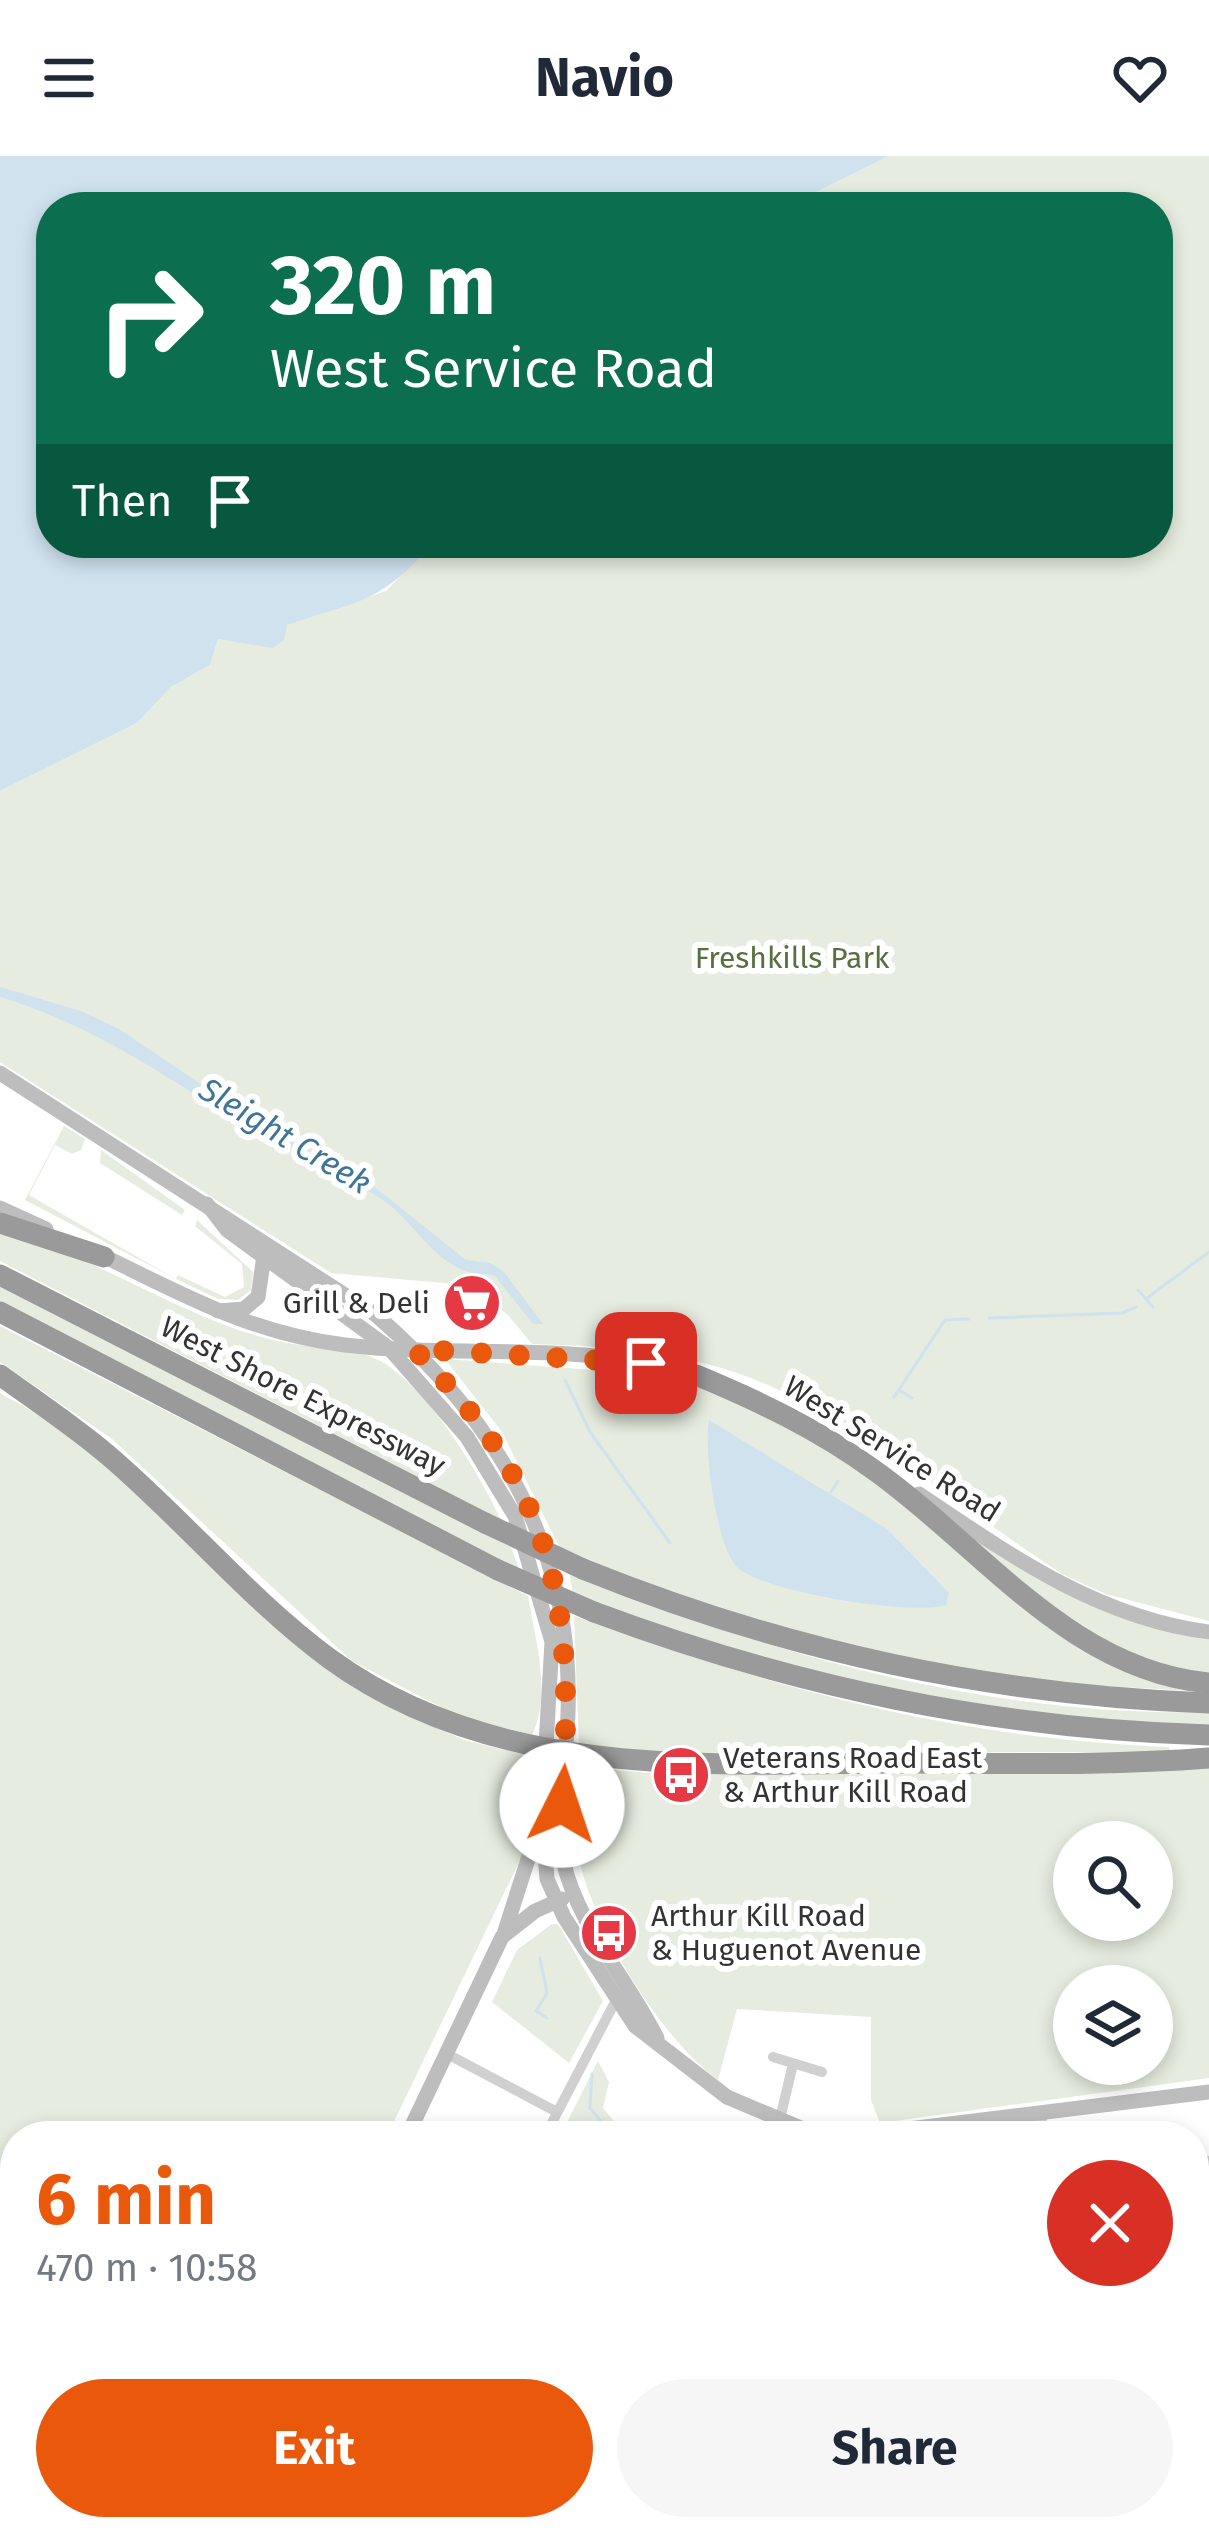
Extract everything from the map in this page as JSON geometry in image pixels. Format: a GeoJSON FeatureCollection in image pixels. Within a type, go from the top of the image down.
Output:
{"type":"FeatureCollection","features":[{"type":"Feature","properties":{"kind":"highway"},"geometry":{"type":"LineString","coordinates":[[0,1223],[104,1257]]}},
{"type":"Feature","properties":{"kind":"highway","name":"West Shore Expressway"},"geometry":{"type":"LineString","coordinates":[[0,1275],[485,1523],[583,1569],[726,1623],[918,1673],[1024,1690],[1209,1703]]}},
{"type":"Feature","properties":{"kind":"highway"},"geometry":{"type":"LineString","coordinates":[[0,1312],[498,1570],[594,1612],[718,1657],[913,1707],[1084,1729],[1209,1736]]}},
{"type":"Feature","properties":{"kind":"highway"},"geometry":{"type":"LineString","coordinates":[[0,1375],[109,1456],[331,1659],[427,1713],[510,1742],[751,1768],[1209,1758]]}},
{"type":"Feature","properties":{"kind":"highway"},"geometry":{"type":"LineString","coordinates":[[697,1375],[782,1413],[878,1472],[1077,1636],[1147,1671],[1209,1684]]}},
{"type":"Feature","properties":{"kind":"street"},"geometry":{"type":"LineString","coordinates":[[0,1072],[376,1315],[414,1349],[497,1447],[542,1532],[565,1629],[557,1748],[542,1814],[502,1937],[414,2121]]}},
{"type":"Feature","properties":{"kind":"street"},"geometry":{"type":"LineString","coordinates":[[208,1204],[227,1230],[389,1348],[467,1436],[515,1516],[552,1642],[560,1832],[577,1895],[659,2044]]}},
{"type":"Feature","properties":{"kind":"street","name":"West Service Road"},"geometry":{"type":"LineString","coordinates":[[0,1208],[242,1324],[389,1348],[608,1359],[697,1375],[817,1428],[1066,1588],[1126,1613],[1209,1632]]}},
{"type":"Feature","properties":{"kind":"street"},"geometry":{"type":"LineString","coordinates":[[196,1304],[225,1312],[244,1309],[258,1297],[264,1256]]}},
{"type":"Feature","properties":{"kind":"street"},"geometry":{"type":"LineString","coordinates":[[542,1814],[542,1850],[555,1900],[615,2002],[727,2098],[775,2121]]}},
{"type":"Feature","properties":{"kind":"street"},"geometry":{"type":"LineString","coordinates":[[502,1937],[555,1900],[577,1895]]}},
{"type":"Feature","properties":{"kind":"street"},"geometry":{"type":"LineString","coordinates":[[552,2121],[615,2002]]}},
{"type":"Feature","properties":{"kind":"street"},"geometry":{"type":"LineString","coordinates":[[447,2054],[557,2112]]}},
{"type":"Feature","properties":{"kind":"street"},"geometry":{"type":"LineString","coordinates":[[773,2057],[822,2072]]}},
{"type":"Feature","properties":{"kind":"street"},"geometry":{"type":"LineString","coordinates":[[779,2121],[793,2064]]}},
{"type":"Feature","properties":{"kind":"street"},"geometry":{"type":"LineString","coordinates":[[987,2121],[1209,2092]]}},
{"type":"Feature","properties":{"kind":"street"},"geometry":{"type":"LineString","coordinates":[[1041,2121],[1042,2113]]}},
{"type":"Feature","properties":{"kind":"green space","name":"Freshkills Park"},"geometry":{"type":"Polygon","coordinates":[[[889,156],[1209,156],[1209,1621],[1106,1594],[1062,1574],[861,1437],[762,1382],[665,1355],[532,1344],[507,1314],[467,1285],[331,1273],[0,1062],[0,791],[137,723],[171,687],[210,665],[218,639],[273,647],[286,625],[386,591],[418,558],[1173,558],[1173,192],[816,192],[889,156]]]}},
{"type":"Feature","properties":{"kind":"green space"},"geometry":{"type":"Polygon","coordinates":[[[64,1126],[85,1139],[81,1150],[72,1154],[55,1145],[29,1195],[174,1278],[25,1200],[64,1126]]]}},
{"type":"Feature","properties":{"kind":"green space"},"geometry":{"type":"Polygon","coordinates":[[[101,1150],[185,1210],[182,1215],[100,1163],[101,1150]]]}},
{"type":"Feature","properties":{"kind":"green space"},"geometry":{"type":"Polygon","coordinates":[[[197,1220],[253,1272],[251,1290],[238,1300],[218,1299],[176,1279],[178,1275],[225,1297],[244,1287],[242,1264],[195,1226],[197,1220]]]}},
{"type":"Feature","properties":{"kind":"green space"},"geometry":{"type":"Polygon","coordinates":[[[0,1230],[72,1256],[247,1333],[377,1359],[404,1379],[437,1415],[501,1520],[0,1261],[0,1230]]]}},
{"type":"Feature","properties":{"kind":"green space"},"geometry":{"type":"Polygon","coordinates":[[[0,1283],[511,1547],[519,1569],[0,1305],[0,1283]]]}},
{"type":"Feature","properties":{"kind":"green space"},"geometry":{"type":"Polygon","coordinates":[[[0,1326],[528,1596],[541,1685],[532,1735],[458,1716],[352,1661],[112,1439],[0,1362],[0,1326]]]}},
{"type":"Feature","properties":{"kind":"green space"},"geometry":{"type":"Polygon","coordinates":[[[445,1359],[676,1376],[773,1414],[844,1457],[1011,1588],[1191,1691],[1055,1683],[950,1668],[715,1611],[560,1548],[502,1432],[445,1359]]]}},
{"type":"Feature","properties":{"kind":"green space"},"geometry":{"type":"Polygon","coordinates":[[[0,1393],[74,1435],[397,1710],[464,1740],[534,1757],[536,1763],[529,1833],[520,1860],[394,2121],[0,2121],[0,1393]]]}},
{"type":"Feature","properties":{"kind":"green space"},"geometry":{"type":"Polygon","coordinates":[[[959,1526],[1078,1597],[1141,1624],[1209,1640],[1209,1673],[1134,1656],[1102,1640],[1043,1600],[959,1526]]]}},
{"type":"Feature","properties":{"kind":"green space"},"geometry":{"type":"Polygon","coordinates":[[[569,1572],[723,1630],[882,1675],[1045,1704],[1209,1712],[1209,1729],[954,1708],[714,1649],[573,1593],[569,1572]]]}},
{"type":"Feature","properties":{"kind":"green space"},"geometry":{"type":"Polygon","coordinates":[[[574,1616],[722,1666],[866,1706],[1013,1733],[1169,1747],[1170,1752],[668,1753],[579,1744],[574,1616]]]}},
{"type":"Feature","properties":{"kind":"green space"},"geometry":{"type":"Polygon","coordinates":[[[1209,1765],[1209,2078],[1173,2083],[1173,1965],[1053,1965],[1053,2085],[1158,2085],[879,2121],[871,2100],[871,2017],[737,2009],[718,2080],[662,2022],[609,1939],[576,1847],[572,1804],[579,1767],[687,1776],[689,1772],[1209,1765]]]}},
{"type":"Feature","properties":{"kind":"green space"},"geometry":{"type":"Polygon","coordinates":[[[558,1924],[603,2001],[569,2063],[492,2002],[517,1950],[558,1924]]]}},
{"type":"Feature","properties":{"kind":"green space"},"geometry":{"type":"Polygon","coordinates":[[[598,2061],[609,2082],[603,2108],[614,2121],[568,2121],[598,2061]]]}},
{"type":"Feature","properties":{"kind":"water"},"geometry":{"type":"Polygon","coordinates":[[[0,156],[889,156],[816,192],[36,192],[36,558],[419,558],[367,598],[287,625],[284,640],[273,648],[218,639],[210,665],[171,687],[137,723],[0,791],[0,156]]]}},
{"type":"Feature","properties":{"kind":"water"},"geometry":{"type":"Polygon","coordinates":[[[0,987],[81,1011],[119,1029],[248,1116],[372,1185],[466,1260],[490,1263],[504,1272],[543,1324],[533,1324],[495,1276],[455,1267],[394,1208],[368,1191],[261,1134],[104,1040],[0,997],[0,987]]]}},
{"type":"Feature","properties":{"kind":"water"},"geometry":{"type":"Polygon","coordinates":[[[709,1420],[887,1529],[949,1593],[946,1605],[903,1607],[804,1593],[750,1576],[736,1566],[722,1537],[713,1495],[709,1420]]]}},
{"type":"Feature","properties":{"kind":"waterway"},"geometry":{"type":"LineString","coordinates":[[1147,1298],[1209,1252]]}},
{"type":"Feature","properties":{"kind":"waterway"},"geometry":{"type":"LineString","coordinates":[[1138,1290],[1153,1307]]}},
{"type":"Feature","properties":{"kind":"waterway"},"geometry":{"type":"LineString","coordinates":[[989,1318],[1122,1313],[1136,1307]]}},
{"type":"Feature","properties":{"kind":"waterway"},"geometry":{"type":"LineString","coordinates":[[894,1397],[945,1320],[969,1319]]}},
{"type":"Feature","properties":{"kind":"waterway","name":"Sleight Creek"},"geometry":{"type":"LineString","coordinates":[[565,1380],[590,1432],[670,1543]]}},
{"type":"Feature","properties":{"kind":"waterway"},"geometry":{"type":"LineString","coordinates":[[899,1390],[912,1398]]}},
{"type":"Feature","properties":{"kind":"waterway"},"geometry":{"type":"LineString","coordinates":[[831,1492],[838,1481]]}},
{"type":"Feature","properties":{"kind":"waterway"},"geometry":{"type":"LineString","coordinates":[[540,1958],[547,1993],[536,2011],[547,2018]]}},
{"type":"Feature","properties":{"kind":"waterway"},"geometry":{"type":"LineString","coordinates":[[592,2074],[590,2108],[601,2121]]}},
{"type":"Feature","properties":{"kind":"place","name":"Grill & Deli"},"geometry":{"type":"Point","coordinates":[472,1303]}},
{"type":"Feature","properties":{"kind":"place","name":"Veterans Road East & Arthur Kill Road"},"geometry":{"type":"Point","coordinates":[681,1775]}},
{"type":"Feature","properties":{"kind":"place","name":"Arthur Kill Road & Huguenot Avenue"},"geometry":{"type":"Point","coordinates":[609,1933]}},
{"type":"Feature","properties":{"kind":"route"},"geometry":{"type":"LineString","coordinates":[[562,1805],[568,1713],[565,1629],[542,1532],[497,1447],[468,1407],[414,1349],[646,1363]]}}]}
